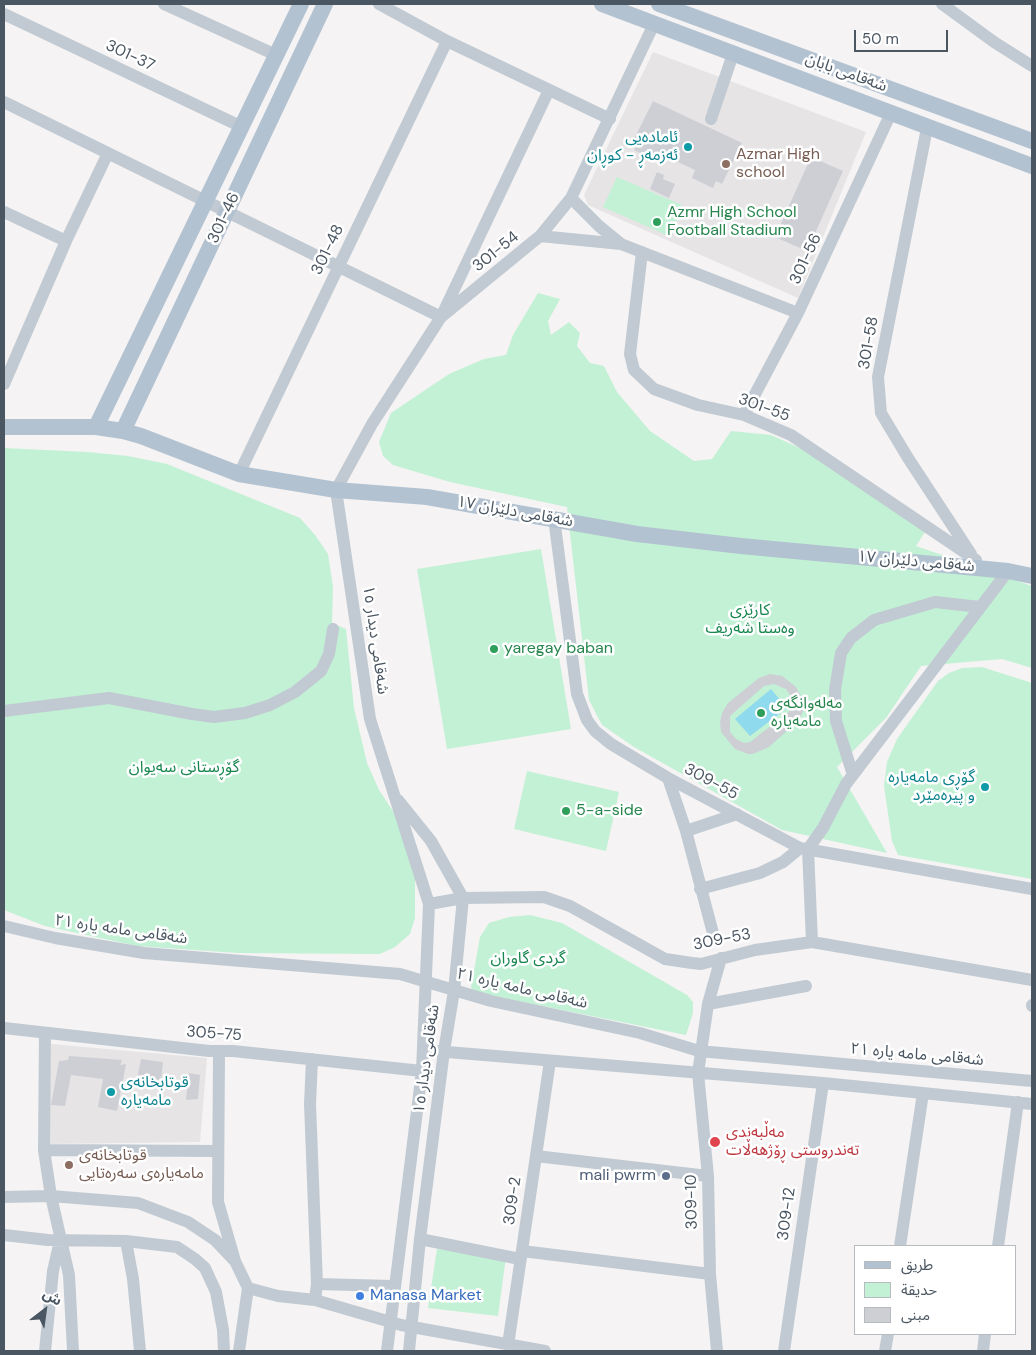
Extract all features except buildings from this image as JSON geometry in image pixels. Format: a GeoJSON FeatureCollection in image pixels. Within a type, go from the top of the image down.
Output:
{"type":"FeatureCollection","features":[{"type":"Feature","properties":{"kind":"main road","name":"301-46"},"geometry":{"type":"LineString","coordinates":[[96,427],[301,4]]}},
{"type":"Feature","properties":{"kind":"main road","name":"301-46"},"geometry":{"type":"LineString","coordinates":[[122,431],[325,4]]}},
{"type":"Feature","properties":{"kind":"main road"},"geometry":{"type":"LineString","coordinates":[[602,4],[1032,166]]}},
{"type":"Feature","properties":{"kind":"main road","name":"شەقامی بابان"},"geometry":{"type":"LineString","coordinates":[[659,4],[1032,141]]}},
{"type":"Feature","properties":{"kind":"main road","name":"شەقامی دلێران ١٧"},"geometry":{"type":"LineString","coordinates":[[4,427],[96,427],[122,431],[141,436],[239,474],[336,490],[427,497],[637,534],[674,539],[978,564],[1032,576]]}},
{"type":"Feature","properties":{"kind":"street"},"geometry":{"type":"LineString","coordinates":[[164,4],[276,55]]}},
{"type":"Feature","properties":{"kind":"street"},"geometry":{"type":"LineString","coordinates":[[379,4],[447,42],[610,119]]}},
{"type":"Feature","properties":{"kind":"street"},"geometry":{"type":"LineString","coordinates":[[943,4],[994,42],[1032,66]]}},
{"type":"Feature","properties":{"kind":"street","name":"301-37"},"geometry":{"type":"LineString","coordinates":[[4,14],[242,127]]}},
{"type":"Feature","properties":{"kind":"street","name":"301-54"},"geometry":{"type":"LineString","coordinates":[[336,490],[372,424],[441,316],[540,236],[571,198],[654,24]]}},
{"type":"Feature","properties":{"kind":"street","name":"301-48"},"geometry":{"type":"LineString","coordinates":[[239,474],[447,42]]}},
{"type":"Feature","properties":{"kind":"street"},"geometry":{"type":"LineString","coordinates":[[711,119],[733,54]]}},
{"type":"Feature","properties":{"kind":"street"},"geometry":{"type":"LineString","coordinates":[[4,102],[205,202],[228,210],[441,316],[549,90]]}},
{"type":"Feature","properties":{"kind":"street","name":"301-56"},"geometry":{"type":"LineString","coordinates":[[744,416],[798,313],[891,113]]}},
{"type":"Feature","properties":{"kind":"street","name":"301-58"},"geometry":{"type":"LineString","coordinates":[[927,128],[878,377],[881,413],[908,458],[978,564]]}},
{"type":"Feature","properties":{"kind":"street"},"geometry":{"type":"LineString","coordinates":[[4,384],[66,242],[108,153]]}},
{"type":"Feature","properties":{"kind":"street"},"geometry":{"type":"LineString","coordinates":[[571,198],[599,226],[621,244]]}},
{"type":"Feature","properties":{"kind":"street"},"geometry":{"type":"LineString","coordinates":[[4,212],[66,242]]}},
{"type":"Feature","properties":{"kind":"street"},"geometry":{"type":"LineString","coordinates":[[540,236],[621,244],[798,313]]}},
{"type":"Feature","properties":{"kind":"street","name":"301-55"},"geometry":{"type":"LineString","coordinates":[[642,252],[630,354],[634,370],[654,389],[698,405],[744,416],[791,435],[978,564]]}},
{"type":"Feature","properties":{"kind":"street","name":"شەقامی دیدار ١٥"},"geometry":{"type":"LineString","coordinates":[[336,490],[370,719],[430,904],[422,1071],[393,1286],[409,1351]]}},
{"type":"Feature","properties":{"kind":"street","name":"309-55"},"geometry":{"type":"LineString","coordinates":[[554,518],[577,694],[581,709],[587,720],[603,737],[668,778],[804,848],[1032,889]]}},
{"type":"Feature","properties":{"kind":"street"},"geometry":{"type":"LineString","coordinates":[[700,889],[760,874],[804,848],[823,828],[839,795],[853,774],[1008,571]]}},
{"type":"Feature","properties":{"kind":"street"},"geometry":{"type":"LineString","coordinates":[[853,774],[836,721],[835,690],[841,653],[851,638],[874,620],[935,602],[980,607]]}},
{"type":"Feature","properties":{"kind":"street"},"geometry":{"type":"LineString","coordinates":[[4,711],[109,698],[214,717],[245,713],[270,705],[296,692],[321,671],[329,654],[333,629]]}},
{"type":"Feature","properties":{"kind":"street"},"geometry":{"type":"LineString","coordinates":[[668,778],[686,831],[714,937]]}},
{"type":"Feature","properties":{"kind":"street","name":"شەقامی دیدار ١٥"},"geometry":{"type":"LineString","coordinates":[[386,1351],[402,1324],[420,1238],[444,1051],[454,990],[463,898],[431,841],[393,793]]}},
{"type":"Feature","properties":{"kind":"street"},"geometry":{"type":"LineString","coordinates":[[686,831],[737,814]]}},
{"type":"Feature","properties":{"kind":"street"},"geometry":{"type":"LineString","coordinates":[[804,848],[812,942]]}},
{"type":"Feature","properties":{"kind":"street","name":"309-53"},"geometry":{"type":"LineString","coordinates":[[430,904],[463,898],[544,897],[570,906],[665,959],[701,964],[755,950],[812,942],[1032,980]]}},
{"type":"Feature","properties":{"kind":"street","name":"شەقامی مامە یارە ٢١"},"geometry":{"type":"LineString","coordinates":[[4,926],[55,938],[144,953],[400,974],[491,1001],[640,1032],[699,1052],[1032,1081]]}},
{"type":"Feature","properties":{"kind":"street","name":"309-10"},"geometry":{"type":"LineString","coordinates":[[717,1351],[710,1274],[708,1176],[698,1073],[699,1052],[708,1004],[721,958]]}},
{"type":"Feature","properties":{"kind":"street"},"geometry":{"type":"LineString","coordinates":[[708,1004],[806,986]]}},
{"type":"Feature","properties":{"kind":"street","name":"305-75"},"geometry":{"type":"LineString","coordinates":[[4,1028],[422,1071]]}},
{"type":"Feature","properties":{"kind":"street"},"geometry":{"type":"LineString","coordinates":[[45,1033],[44,1150],[60,1241],[69,1274],[73,1351]]}},
{"type":"Feature","properties":{"kind":"street"},"geometry":{"type":"LineString","coordinates":[[423,1050],[550,1062],[823,1083],[1032,1104]]}},
{"type":"Feature","properties":{"kind":"street"},"geometry":{"type":"LineString","coordinates":[[219,1051],[218,1202],[235,1261],[248,1288],[239,1351]]}},
{"type":"Feature","properties":{"kind":"street"},"geometry":{"type":"LineString","coordinates":[[312,1059],[310,1104],[317,1284],[315,1300]]}},
{"type":"Feature","properties":{"kind":"street","name":"309-2"},"geometry":{"type":"LineString","coordinates":[[513,1348],[521,1255],[550,1062]]}},
{"type":"Feature","properties":{"kind":"street","name":"309-12"},"geometry":{"type":"LineString","coordinates":[[784,1351],[823,1083]]}},
{"type":"Feature","properties":{"kind":"street"},"geometry":{"type":"LineString","coordinates":[[900,1245],[923,1092]]}},
{"type":"Feature","properties":{"kind":"street"},"geometry":{"type":"LineString","coordinates":[[998,1245],[1018,1102]]}},
{"type":"Feature","properties":{"kind":"street"},"geometry":{"type":"LineString","coordinates":[[44,1150],[217,1151]]}},
{"type":"Feature","properties":{"kind":"street"},"geometry":{"type":"LineString","coordinates":[[536,1156],[708,1176]]}},
{"type":"Feature","properties":{"kind":"street"},"geometry":{"type":"LineString","coordinates":[[4,1197],[51,1196],[138,1203],[188,1222],[215,1240],[235,1261]]}},
{"type":"Feature","properties":{"kind":"street"},"geometry":{"type":"LineString","coordinates":[[4,1235],[60,1241],[126,1241],[177,1247],[195,1259],[204,1268],[216,1292],[224,1330],[224,1351]]}},
{"type":"Feature","properties":{"kind":"street"},"geometry":{"type":"LineString","coordinates":[[420,1238],[521,1255],[710,1274]]}},
{"type":"Feature","properties":{"kind":"street"},"geometry":{"type":"LineString","coordinates":[[45,1351],[53,1271],[60,1241]]}},
{"type":"Feature","properties":{"kind":"street"},"geometry":{"type":"LineString","coordinates":[[126,1241],[140,1351]]}},
{"type":"Feature","properties":{"kind":"street"},"geometry":{"type":"LineString","coordinates":[[317,1284],[393,1286]]}},
{"type":"Feature","properties":{"kind":"street"},"geometry":{"type":"LineString","coordinates":[[248,1288],[278,1296],[315,1300],[402,1324],[513,1348],[545,1351]]}},
{"type":"Feature","properties":{"kind":"street"},"geometry":{"type":"LineString","coordinates":[[885,1351],[888,1335]]}},
{"type":"Feature","properties":{"kind":"street"},"geometry":{"type":"LineString","coordinates":[[983,1351],[985,1335]]}},
{"type":"Feature","properties":{"kind":"shaded area","name":"Azmar High school"},"geometry":{"type":"Polygon","coordinates":[[[653,52],[866,132],[798,298],[588,205],[584,195],[653,52]]]}},
{"type":"Feature","properties":{"kind":"shaded area"},"geometry":{"type":"Polygon","coordinates":[[[51,1044],[207,1058],[200,1142],[47,1144],[51,1044]]]}},
{"type":"Feature","properties":{"kind":"green space","name":"Azmr High School Football Stadium"},"geometry":{"type":"Polygon","coordinates":[[[617,177],[682,205],[671,237],[603,207],[617,177]]]}},
{"type":"Feature","properties":{"kind":"green space","name":"کارێزی وەستا شەریف"},"geometry":{"type":"Polygon","coordinates":[[[538,293],[560,299],[548,321],[551,335],[569,322],[580,333],[577,346],[590,363],[604,366],[617,392],[650,431],[694,461],[712,459],[731,431],[771,435],[811,453],[925,532],[916,546],[1032,586],[1032,668],[1002,659],[921,666],[886,718],[837,767],[887,853],[782,830],[634,747],[602,725],[589,700],[567,507],[450,482],[393,465],[383,456],[379,442],[391,413],[449,374],[484,359],[506,355],[513,335],[538,293]]]}},
{"type":"Feature","properties":{"kind":"green space","name":"گۆڕستانی سەیوان"},"geometry":{"type":"Polygon","coordinates":[[[4,448],[128,456],[167,464],[300,518],[315,535],[328,554],[333,587],[332,623],[346,629],[354,708],[367,763],[379,790],[395,814],[415,864],[415,918],[410,934],[395,947],[380,954],[238,953],[137,946],[45,926],[4,910],[4,448]]]}},
{"type":"Feature","properties":{"kind":"green space","name":"yaregay baban"},"geometry":{"type":"Polygon","coordinates":[[[541,549],[571,729],[447,749],[417,569],[541,549]]]}},
{"type":"Feature","properties":{"kind":"green space"},"geometry":{"type":"Polygon","coordinates":[[[982,667],[1032,683],[1032,879],[898,855],[892,841],[884,786],[887,762],[897,739],[938,681],[949,673],[962,668],[982,667]]]}},
{"type":"Feature","properties":{"kind":"green space","name":"5-a-side"},"geometry":{"type":"Polygon","coordinates":[[[527,771],[619,792],[606,851],[514,829],[527,771]]]}},
{"type":"Feature","properties":{"kind":"green space","name":"گردی گاوران"},"geometry":{"type":"Polygon","coordinates":[[[530,915],[562,923],[687,995],[693,1002],[693,1013],[686,1035],[473,992],[471,987],[480,937],[489,923],[509,917],[530,915]]]}},
{"type":"Feature","properties":{"kind":"green space"},"geometry":{"type":"Polygon","coordinates":[[[437,1249],[506,1257],[498,1316],[428,1308],[437,1249]]]}},
{"type":"Feature","properties":{"kind":"water","name":"مەلەوانگەی مامەیارە"},"geometry":{"type":"Polygon","coordinates":[[[771,689],[787,708],[750,736],[735,719],[771,689]]]}},
{"type":"Feature","properties":{"kind":"place","name":"ئامادەیی ئەزمەڕ - کوڕان"},"geometry":{"type":"Point","coordinates":[688,147]}},
{"type":"Feature","properties":{"kind":"place","name":"Azmar High school"},"geometry":{"type":"Point","coordinates":[726,164]}},
{"type":"Feature","properties":{"kind":"place","name":"Azmr High School Football Stadium"},"geometry":{"type":"Point","coordinates":[657,222]}},
{"type":"Feature","properties":{"kind":"place","name":"yaregay baban"},"geometry":{"type":"Point","coordinates":[494,649]}},
{"type":"Feature","properties":{"kind":"place","name":"مەلەوانگەی مامەیارە"},"geometry":{"type":"Point","coordinates":[761,713]}},
{"type":"Feature","properties":{"kind":"place","name":"گۆڕی مامەیارە و پیرەمێرد"},"geometry":{"type":"Point","coordinates":[985,787]}},
{"type":"Feature","properties":{"kind":"place","name":"5-a-side"},"geometry":{"type":"Point","coordinates":[566,811]}},
{"type":"Feature","properties":{"kind":"place","name":"قوتابخانەی مامەیارە"},"geometry":{"type":"Point","coordinates":[111,1092]}},
{"type":"Feature","properties":{"kind":"place","name":"مەڵبەندی تەندروستی ڕۆژهەڵات"},"geometry":{"type":"Point","coordinates":[715,1142]}},
{"type":"Feature","properties":{"kind":"place","name":"قوتابخانەی مامەیارەی سەرەتایی"},"geometry":{"type":"Point","coordinates":[69,1165]}},
{"type":"Feature","properties":{"kind":"place","name":"mali pwrm"},"geometry":{"type":"Point","coordinates":[666,1176]}},
{"type":"Feature","properties":{"kind":"place","name":"Manasa Market"},"geometry":{"type":"Point","coordinates":[360,1296]}}]}
